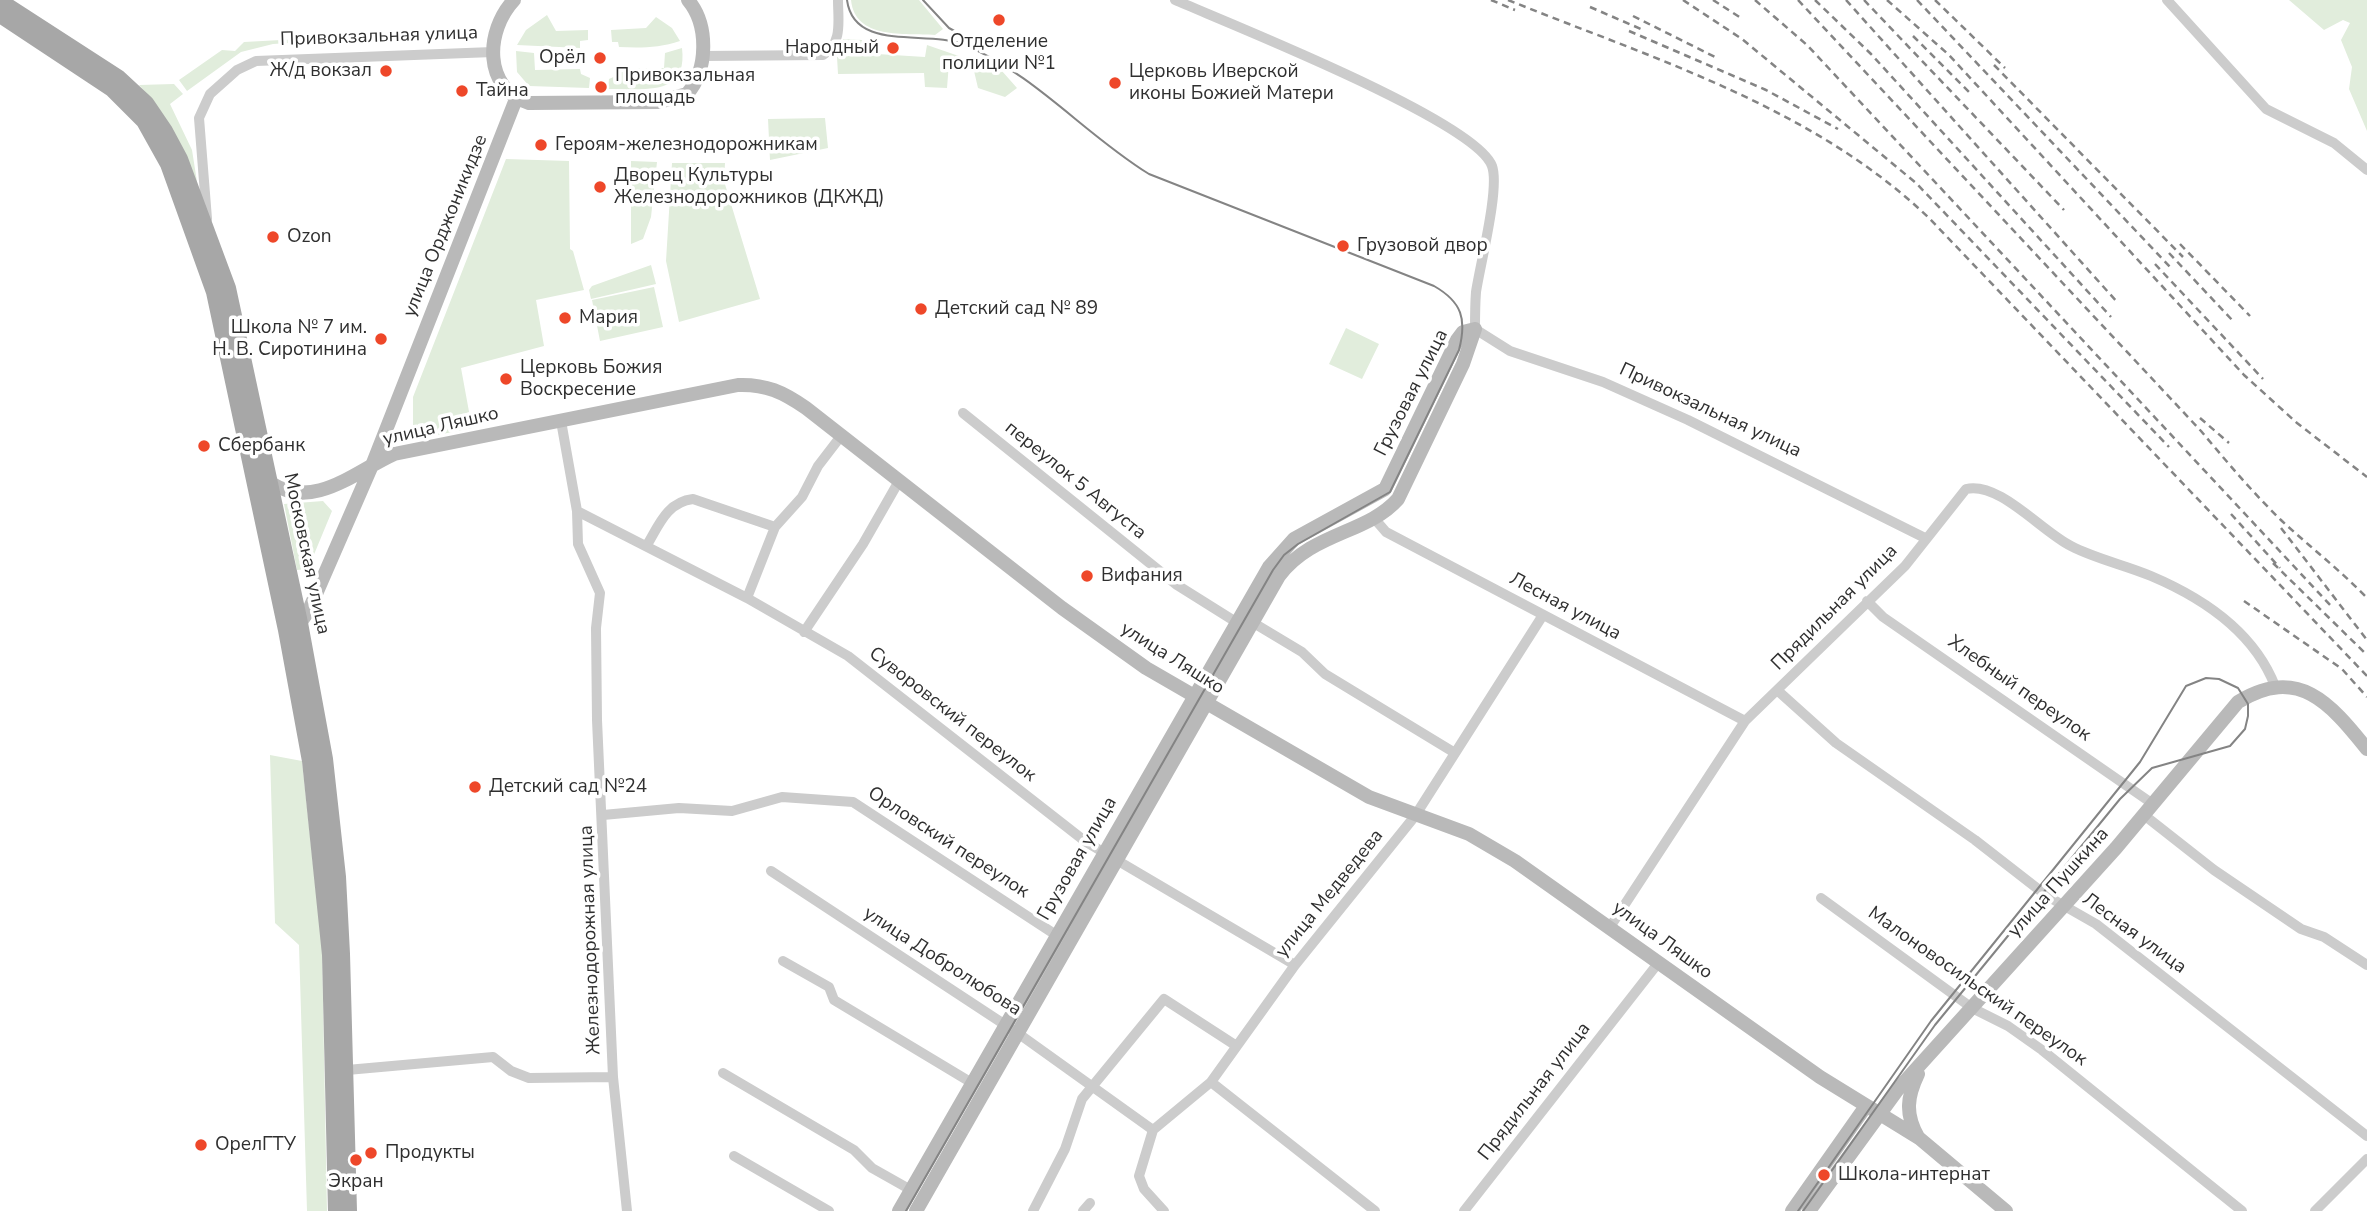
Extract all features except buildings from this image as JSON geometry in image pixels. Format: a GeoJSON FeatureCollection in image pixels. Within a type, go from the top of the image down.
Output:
{"type":"FeatureCollection","features":[{"type":"Feature","properties":{"kind":"main road","name":"Московская улица"},"geometry":{"type":"LineString","coordinates":[[0,1],[119,78],[139,97],[173,144],[228,288],[271,484],[293,627],[323,877],[342,1177],[349,1211]]}},
{"type":"Feature","properties":{"kind":"main road","name":"Московская улица"},"geometry":{"type":"LineString","coordinates":[[0,15],[124,99],[144,121],[164,156],[214,292],[325,759],[332,824],[346,1070],[342,1177],[336,1211]]}},
{"type":"Feature","properties":{"kind":"street"},"geometry":{"type":"LineString","coordinates":[[493,52],[497,24],[514,0]]}},
{"type":"Feature","properties":{"kind":"street"},"geometry":{"type":"LineString","coordinates":[[516,99],[529,103],[675,100],[687,94],[695,85],[703,56],[699,19],[688,0]]}},
{"type":"Feature","properties":{"kind":"street"},"geometry":{"type":"LineString","coordinates":[[703,56],[823,55],[833,48],[838,36],[838,0]]}},
{"type":"Feature","properties":{"kind":"street"},"geometry":{"type":"LineString","coordinates":[[1175,0],[1430,114],[1484,153],[1493,168],[1475,330]]}},
{"type":"Feature","properties":{"kind":"street"},"geometry":{"type":"LineString","coordinates":[[2167,0],[2266,109],[2334,144],[2367,170]]}},
{"type":"Feature","properties":{"kind":"street","name":"Привокзальная улица"},"geometry":{"type":"LineString","coordinates":[[208,230],[199,118],[210,93],[247,64],[316,57],[493,52],[499,79],[516,99]]}},
{"type":"Feature","properties":{"kind":"street","name":"улица Орджоникидзе"},"geometry":{"type":"LineString","coordinates":[[293,627],[309,610],[373,463],[516,99]]}},
{"type":"Feature","properties":{"kind":"street","name":"Привокзальная улица"},"geometry":{"type":"LineString","coordinates":[[1475,330],[1510,351],[1603,382],[1688,420],[1925,538]]}},
{"type":"Feature","properties":{"kind":"street","name":"Грузовая улица"},"geometry":{"type":"LineString","coordinates":[[899,1211],[1103,853],[1199,700],[1252,622],[1279,576],[1292,559],[1324,539],[1392,506],[1403,489],[1463,364],[1475,330],[1463,332],[1457,340],[1385,489],[1312,527],[1287,545],[1269,567],[1236,622],[1199,700],[1117,862],[916,1211]]}},
{"type":"Feature","properties":{"kind":"street","name":"улица Ляшко"},"geometry":{"type":"LineString","coordinates":[[271,484],[293,492],[325,489],[349,480],[373,463],[394,454],[738,385],[769,386],[792,398],[1115,648],[1199,700],[1369,797],[1469,834],[1493,847],[1866,1106],[1919,1138],[2006,1211]]}},
{"type":"Feature","properties":{"kind":"street","name":"переулок 5 Августа"},"geometry":{"type":"LineString","coordinates":[[963,413],[1177,585],[1236,622]]}},
{"type":"Feature","properties":{"kind":"street","name":"Железнодорожная улица"},"geometry":{"type":"LineString","coordinates":[[561,421],[577,511],[578,544],[600,593],[596,628],[597,720],[613,1077],[627,1211]]}},
{"type":"Feature","properties":{"kind":"street"},"geometry":{"type":"LineString","coordinates":[[747,598],[775,527],[802,497],[818,466],[841,436]]}},
{"type":"Feature","properties":{"kind":"street"},"geometry":{"type":"LineString","coordinates":[[804,632],[863,544],[899,481]]}},
{"type":"Feature","properties":{"kind":"street","name":"Прядильная улица"},"geometry":{"type":"LineString","coordinates":[[1611,927],[1745,722],[1905,566],[1966,489],[1987,488],[2070,546],[2151,576],[2188,594],[2217,613],[2253,645],[2266,663],[2275,686]]}},
{"type":"Feature","properties":{"kind":"street"},"geometry":{"type":"LineString","coordinates":[[647,545],[665,514],[684,500],[693,499],[775,527]]}},
{"type":"Feature","properties":{"kind":"street","name":"Суворовский переулок"},"geometry":{"type":"LineString","coordinates":[[577,511],[747,598],[848,656],[1103,853],[1295,965]]}},
{"type":"Feature","properties":{"kind":"street","name":"Лесная улица"},"geometry":{"type":"LineString","coordinates":[[1373,517],[1386,532],[1745,722]]}},
{"type":"Feature","properties":{"kind":"street","name":"Хлебный переулок"},"geometry":{"type":"LineString","coordinates":[[1867,601],[1883,617],[2149,809],[2214,870],[2301,929],[2325,937],[2367,965]]}},
{"type":"Feature","properties":{"kind":"street","name":"улица Медведева"},"geometry":{"type":"LineString","coordinates":[[1153,1130],[1211,1082],[1295,965],[1415,816],[1543,615]]}},
{"type":"Feature","properties":{"kind":"street"},"geometry":{"type":"LineString","coordinates":[[1252,622],[1302,652],[1325,674],[1455,753]]}},
{"type":"Feature","properties":{"kind":"street"},"geometry":{"type":"LineString","coordinates":[[2275,686],[2302,690],[2317,696],[2367,749]]}},
{"type":"Feature","properties":{"kind":"street","name":"улица Пушкина"},"geometry":{"type":"LineString","coordinates":[[1809,1211],[1879,1113],[2149,809],[2227,712],[2245,698],[2275,686]]}},
{"type":"Feature","properties":{"kind":"street","name":"Лесная улица"},"geometry":{"type":"LineString","coordinates":[[1777,690],[1836,743],[1975,839],[2047,896],[2096,924],[2367,1136]]}},
{"type":"Feature","properties":{"kind":"street","name":"Орловский переулок"},"geometry":{"type":"LineString","coordinates":[[603,815],[679,808],[732,811],[782,797],[853,802],[1056,935]]}},
{"type":"Feature","properties":{"kind":"street","name":"улица Добролюбова"},"geometry":{"type":"LineString","coordinates":[[771,871],[1006,1025],[1153,1130]]}},
{"type":"Feature","properties":{"kind":"street","name":"Малоновосильский переулок"},"geometry":{"type":"LineString","coordinates":[[1821,898],[1972,1008],[2008,1026],[2042,1050],[2242,1211]]}},
{"type":"Feature","properties":{"kind":"street"},"geometry":{"type":"LineString","coordinates":[[783,961],[830,986],[834,1000],[972,1083]]}},
{"type":"Feature","properties":{"kind":"street","name":"Прядильная улица"},"geometry":{"type":"LineString","coordinates":[[1464,1211],[1659,962]]}},
{"type":"Feature","properties":{"kind":"street"},"geometry":{"type":"LineString","coordinates":[[1033,1211],[1065,1149],[1077,1107],[1164,999],[1236,1045]]}},
{"type":"Feature","properties":{"kind":"street"},"geometry":{"type":"LineString","coordinates":[[346,1070],[493,1057],[511,1071],[528,1078],[613,1077]]}},
{"type":"Feature","properties":{"kind":"street"},"geometry":{"type":"LineString","coordinates":[[1919,1138],[1910,1122],[1909,1098],[1923,1061]]}},
{"type":"Feature","properties":{"kind":"street"},"geometry":{"type":"LineString","coordinates":[[723,1073],[854,1150],[872,1168],[911,1190]]}},
{"type":"Feature","properties":{"kind":"street"},"geometry":{"type":"LineString","coordinates":[[1211,1082],[1375,1211]]}},
{"type":"Feature","properties":{"kind":"street"},"geometry":{"type":"LineString","coordinates":[[1792,1211],[1866,1106]]}},
{"type":"Feature","properties":{"kind":"street"},"geometry":{"type":"LineString","coordinates":[[1153,1130],[1139,1168],[1140,1182],[1164,1211]]}},
{"type":"Feature","properties":{"kind":"street"},"geometry":{"type":"LineString","coordinates":[[734,1156],[829,1211]]}},
{"type":"Feature","properties":{"kind":"street"},"geometry":{"type":"LineString","coordinates":[[2315,1211],[2367,1159]]}},
{"type":"Feature","properties":{"kind":"green space"},"geometry":{"type":"Polygon","coordinates":[[[851,0],[919,0],[943,29],[935,35],[883,32],[862,22],[855,13],[851,0]]]}},
{"type":"Feature","properties":{"kind":"green space"},"geometry":{"type":"Polygon","coordinates":[[[2289,0],[2367,0],[2367,131],[2349,89],[2352,67],[2341,40],[2350,23],[2343,20],[2324,30],[2289,0]]]}},
{"type":"Feature","properties":{"kind":"green space"},"geometry":{"type":"Polygon","coordinates":[[[547,15],[556,31],[588,30],[588,40],[580,41],[580,48],[517,45],[526,30],[547,15]]]}},
{"type":"Feature","properties":{"kind":"green space"},"geometry":{"type":"Polygon","coordinates":[[[656,17],[672,28],[680,41],[642,47],[619,47],[618,42],[612,42],[611,30],[646,28],[656,17]]]}},
{"type":"Feature","properties":{"kind":"green space"},"geometry":{"type":"Polygon","coordinates":[[[337,37],[337,40],[273,44],[241,52],[187,91],[179,80],[222,50],[235,51],[244,42],[337,37]]]}},
{"type":"Feature","properties":{"kind":"green space"},"geometry":{"type":"Polygon","coordinates":[[[843,39],[862,40],[861,53],[925,57],[927,45],[1002,71],[1017,88],[1005,97],[978,88],[974,71],[949,63],[947,88],[925,87],[924,73],[838,74],[837,57],[843,57],[843,39]]]}},
{"type":"Feature","properties":{"kind":"green space"},"geometry":{"type":"Polygon","coordinates":[[[682,48],[682,64],[678,75],[670,83],[648,89],[608,89],[609,79],[618,75],[618,69],[664,68],[665,53],[682,48]]]}},
{"type":"Feature","properties":{"kind":"green space"},"geometry":{"type":"Polygon","coordinates":[[[516,51],[534,53],[535,70],[580,69],[581,74],[590,78],[589,88],[529,86],[517,72],[516,51]]]}},
{"type":"Feature","properties":{"kind":"green space"},"geometry":{"type":"Polygon","coordinates":[[[174,84],[183,94],[170,104],[192,150],[198,188],[149,96],[139,85],[174,84]]]}},
{"type":"Feature","properties":{"kind":"green space"},"geometry":{"type":"Polygon","coordinates":[[[825,118],[828,148],[770,160],[768,119],[825,118]]]}},
{"type":"Feature","properties":{"kind":"green space"},"geometry":{"type":"Polygon","coordinates":[[[506,159],[569,161],[570,249],[573,251],[584,290],[536,300],[544,346],[461,368],[472,428],[413,440],[413,397],[506,159]]]}},
{"type":"Feature","properties":{"kind":"green space"},"geometry":{"type":"Polygon","coordinates":[[[631,161],[657,162],[651,217],[643,239],[631,244],[631,161]]]}},
{"type":"Feature","properties":{"kind":"green space"},"geometry":{"type":"Polygon","coordinates":[[[672,163],[725,163],[724,181],[760,299],[679,322],[666,261],[672,163]]]}},
{"type":"Feature","properties":{"kind":"green space"},"geometry":{"type":"Polygon","coordinates":[[[651,265],[656,284],[591,299],[589,290],[592,286],[651,265]]]}},
{"type":"Feature","properties":{"kind":"green space"},"geometry":{"type":"Polygon","coordinates":[[[654,287],[663,327],[600,341],[592,300],[654,287]]]}},
{"type":"Feature","properties":{"kind":"green space"},"geometry":{"type":"Polygon","coordinates":[[[1346,328],[1379,344],[1362,379],[1329,364],[1346,328]]]}},
{"type":"Feature","properties":{"kind":"green space"},"geometry":{"type":"Polygon","coordinates":[[[323,501],[332,511],[308,569],[297,570],[284,504],[323,501]]]}},
{"type":"Feature","properties":{"kind":"green space"},"geometry":{"type":"Polygon","coordinates":[[[270,755],[302,761],[322,948],[327,1211],[307,1211],[299,945],[275,923],[270,755]]]}},
{"type":"Feature","properties":{"kind":"tram line"},"geometry":{"type":"LineString","coordinates":[[847,0],[853,16],[863,27],[895,36],[950,41],[991,58],[1015,72],[1149,174],[1434,286],[1451,298],[1462,320],[1459,350],[1390,492],[1298,544],[1284,555],[1273,570],[906,1211]]}},
{"type":"Feature","properties":{"kind":"tram line"},"geometry":{"type":"LineString","coordinates":[[923,0],[949,28],[969,39]]}},
{"type":"Feature","properties":{"kind":"tram line"},"geometry":{"type":"LineString","coordinates":[[1798,1211],[1931,1021],[2140,762],[2186,686],[2206,678],[2219,679],[2238,688],[2248,704],[2245,729],[2230,746],[2152,768],[2120,799],[1935,1025],[1803,1211]]}},
{"type":"Feature","properties":{"kind":"railway"},"geometry":{"type":"LineString","coordinates":[[1491,0],[1515,10]]}},
{"type":"Feature","properties":{"kind":"railway"},"geometry":{"type":"LineString","coordinates":[[1508,0],[1730,90],[1835,145],[1884,179],[1929,218],[2367,676]]}},
{"type":"Feature","properties":{"kind":"railway"},"geometry":{"type":"LineString","coordinates":[[1683,0],[1742,39],[1916,183],[2169,447]]}},
{"type":"Feature","properties":{"kind":"railway"},"geometry":{"type":"LineString","coordinates":[[1713,0],[1741,18]]}},
{"type":"Feature","properties":{"kind":"railway"},"geometry":{"type":"LineString","coordinates":[[1755,0],[1807,45],[2331,606]]}},
{"type":"Feature","properties":{"kind":"railway"},"geometry":{"type":"LineString","coordinates":[[1798,0],[2201,431],[2261,499],[2367,598]]}},
{"type":"Feature","properties":{"kind":"railway"},"geometry":{"type":"LineString","coordinates":[[1815,0],[1871,54],[2111,317]]}},
{"type":"Feature","properties":{"kind":"railway"},"geometry":{"type":"LineString","coordinates":[[1846,0],[2118,303]]}},
{"type":"Feature","properties":{"kind":"railway"},"geometry":{"type":"LineString","coordinates":[[1864,0],[2064,210]]}},
{"type":"Feature","properties":{"kind":"railway"},"geometry":{"type":"LineString","coordinates":[[1887,0],[1949,55],[2244,375],[2297,423],[2367,477]]}},
{"type":"Feature","properties":{"kind":"railway"},"geometry":{"type":"LineString","coordinates":[[1917,0],[2172,269]]}},
{"type":"Feature","properties":{"kind":"railway"},"geometry":{"type":"LineString","coordinates":[[1935,0],[2005,68]]}},
{"type":"Feature","properties":{"kind":"railway"},"geometry":{"type":"LineString","coordinates":[[1590,7],[1641,29]]}},
{"type":"Feature","properties":{"kind":"railway"},"geometry":{"type":"LineString","coordinates":[[1633,16],[1717,58]]}},
{"type":"Feature","properties":{"kind":"railway"},"geometry":{"type":"LineString","coordinates":[[1629,31],[1766,90],[1838,129]]}},
{"type":"Feature","properties":{"kind":"railway"},"geometry":{"type":"LineString","coordinates":[[1913,36],[1972,95]]}},
{"type":"Feature","properties":{"kind":"railway"},"geometry":{"type":"LineString","coordinates":[[1994,65],[2183,257]]}},
{"type":"Feature","properties":{"kind":"railway"},"geometry":{"type":"LineString","coordinates":[[2180,244],[2250,316]]}},
{"type":"Feature","properties":{"kind":"railway"},"geometry":{"type":"LineString","coordinates":[[2169,253],[2233,321]]}},
{"type":"Feature","properties":{"kind":"railway"},"geometry":{"type":"LineString","coordinates":[[2155,264],[2263,379]]}},
{"type":"Feature","properties":{"kind":"railway"},"geometry":{"type":"LineString","coordinates":[[2200,418],[2229,443]]}},
{"type":"Feature","properties":{"kind":"railway"},"geometry":{"type":"LineString","coordinates":[[2231,514],[2280,568]]}},
{"type":"Feature","properties":{"kind":"railway"},"geometry":{"type":"LineString","coordinates":[[2281,528],[2367,640]]}},
{"type":"Feature","properties":{"kind":"railway"},"geometry":{"type":"LineString","coordinates":[[2273,563],[2367,655]]}},
{"type":"Feature","properties":{"kind":"railway"},"geometry":{"type":"LineString","coordinates":[[2244,601],[2342,669],[2367,697]]}},
{"type":"Feature","properties":{"kind":"place","name":"Отделение полиции №1"},"geometry":{"type":"Point","coordinates":[999,20]}},
{"type":"Feature","properties":{"kind":"place","name":"Народный"},"geometry":{"type":"Point","coordinates":[893,48]}},
{"type":"Feature","properties":{"kind":"place","name":"Орёл"},"geometry":{"type":"Point","coordinates":[600,58]}},
{"type":"Feature","properties":{"kind":"place","name":"Ж/д вокзал"},"geometry":{"type":"Point","coordinates":[386,71]}},
{"type":"Feature","properties":{"kind":"place","name":"Церковь Иверской иконы Божией Матери"},"geometry":{"type":"Point","coordinates":[1115,83]}},
{"type":"Feature","properties":{"kind":"place","name":"Привокзальная площадь"},"geometry":{"type":"Point","coordinates":[601,87]}},
{"type":"Feature","properties":{"kind":"place","name":"Тайна"},"geometry":{"type":"Point","coordinates":[462,91]}},
{"type":"Feature","properties":{"kind":"place","name":"Героям-железнодорожникам"},"geometry":{"type":"Point","coordinates":[541,145]}},
{"type":"Feature","properties":{"kind":"place","name":"Дворец Культуры Железнодорожников (ДКЖД)"},"geometry":{"type":"Point","coordinates":[600,187]}},
{"type":"Feature","properties":{"kind":"place","name":"Ozon"},"geometry":{"type":"Point","coordinates":[273,237]}},
{"type":"Feature","properties":{"kind":"place","name":"Грузовой двор"},"geometry":{"type":"Point","coordinates":[1343,246]}},
{"type":"Feature","properties":{"kind":"place","name":"Детский сад № 89"},"geometry":{"type":"Point","coordinates":[921,309]}},
{"type":"Feature","properties":{"kind":"place","name":"Мария"},"geometry":{"type":"Point","coordinates":[565,318]}},
{"type":"Feature","properties":{"kind":"place","name":"Школа № 7 им. Н. В. Сиротинина"},"geometry":{"type":"Point","coordinates":[381,339]}},
{"type":"Feature","properties":{"kind":"place","name":"Церковь Божия Воскресение"},"geometry":{"type":"Point","coordinates":[506,379]}},
{"type":"Feature","properties":{"kind":"place","name":"Сбербанк"},"geometry":{"type":"Point","coordinates":[204,446]}},
{"type":"Feature","properties":{"kind":"place","name":"Вифания"},"geometry":{"type":"Point","coordinates":[1087,576]}},
{"type":"Feature","properties":{"kind":"place","name":"Детский сад №24"},"geometry":{"type":"Point","coordinates":[475,787]}},
{"type":"Feature","properties":{"kind":"place","name":"ОрелГТУ"},"geometry":{"type":"Point","coordinates":[201,1145]}},
{"type":"Feature","properties":{"kind":"place","name":"Продукты"},"geometry":{"type":"Point","coordinates":[371,1153]}},
{"type":"Feature","properties":{"kind":"place","name":"Экран"},"geometry":{"type":"Point","coordinates":[356,1160]}},
{"type":"Feature","properties":{"kind":"place","name":"Школа-интернат"},"geometry":{"type":"Point","coordinates":[1824,1175]}}]}
